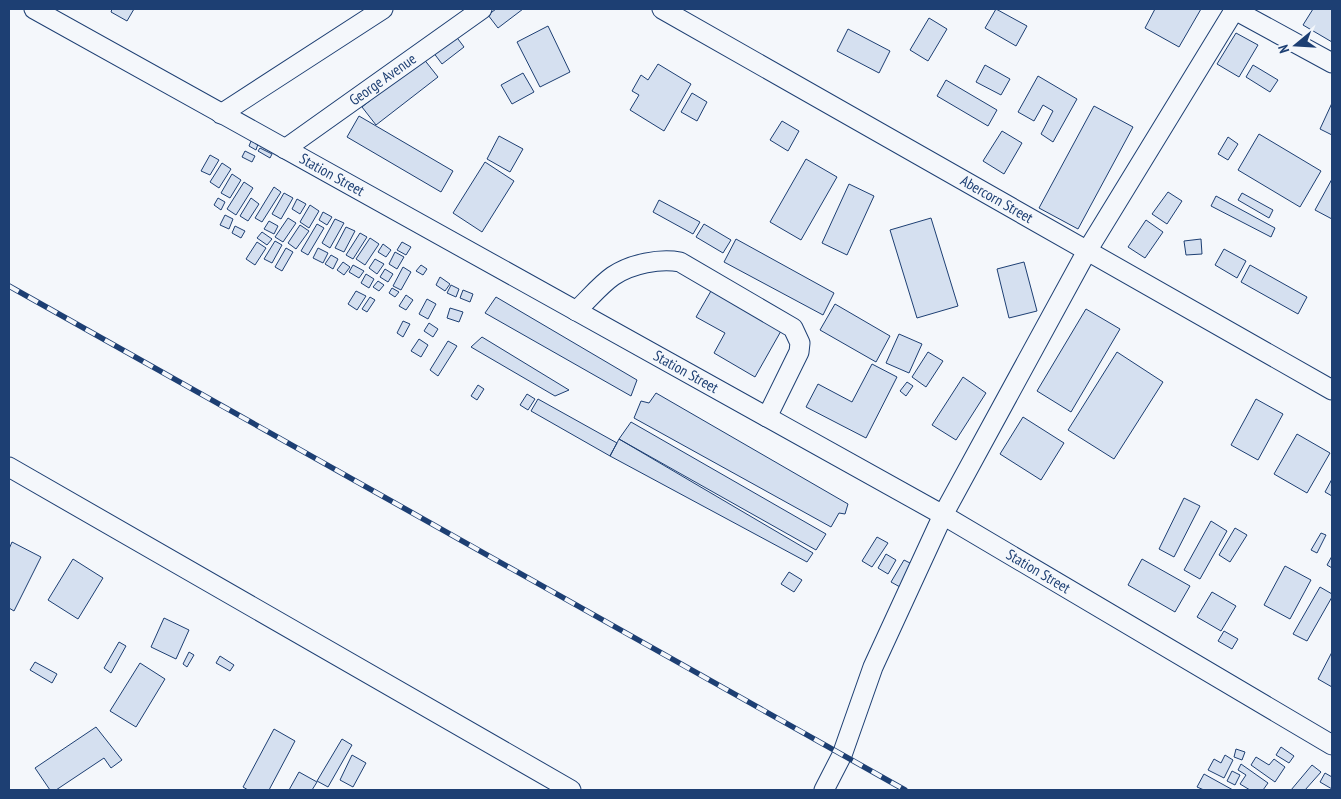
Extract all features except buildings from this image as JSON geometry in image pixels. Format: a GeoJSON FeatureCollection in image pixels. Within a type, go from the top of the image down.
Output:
{"type":"FeatureCollection","features":[{"type":"Feature","properties":{"kind":"street","name":"Station Street"},"geometry":{"type":"LineString","coordinates":[[34,9],[943,515],[1332,745]]}},
{"type":"Feature","properties":{"kind":"street"},"geometry":{"type":"LineString","coordinates":[[221,114],[383,9]]}},
{"type":"Feature","properties":{"kind":"street","name":"George Avenue"},"geometry":{"type":"LineString","coordinates":[[285,150],[482,9]]}},
{"type":"Feature","properties":{"kind":"street","name":"Abercorn Street"},"geometry":{"type":"LineString","coordinates":[[662,9],[1332,390]]}},
{"type":"Feature","properties":{"kind":"street"},"geometry":{"type":"LineString","coordinates":[[824,790],[842,754],[873,666],[943,515],[1087,251],[1234,9],[1332,63]]}},
{"type":"Feature","properties":{"kind":"street"},"geometry":{"type":"LineString","coordinates":[[576,311],[613,276],[649,262],[666,259],[680,262],[794,328],[800,343],[799,352],[768,417]]}},
{"type":"Feature","properties":{"kind":"street"},"geometry":{"type":"LineString","coordinates":[[9,467],[571,790]]}},
{"type":"Feature","properties":{"kind":"railway"},"geometry":{"type":"LineString","coordinates":[[9,286],[905,790]]}}]}
